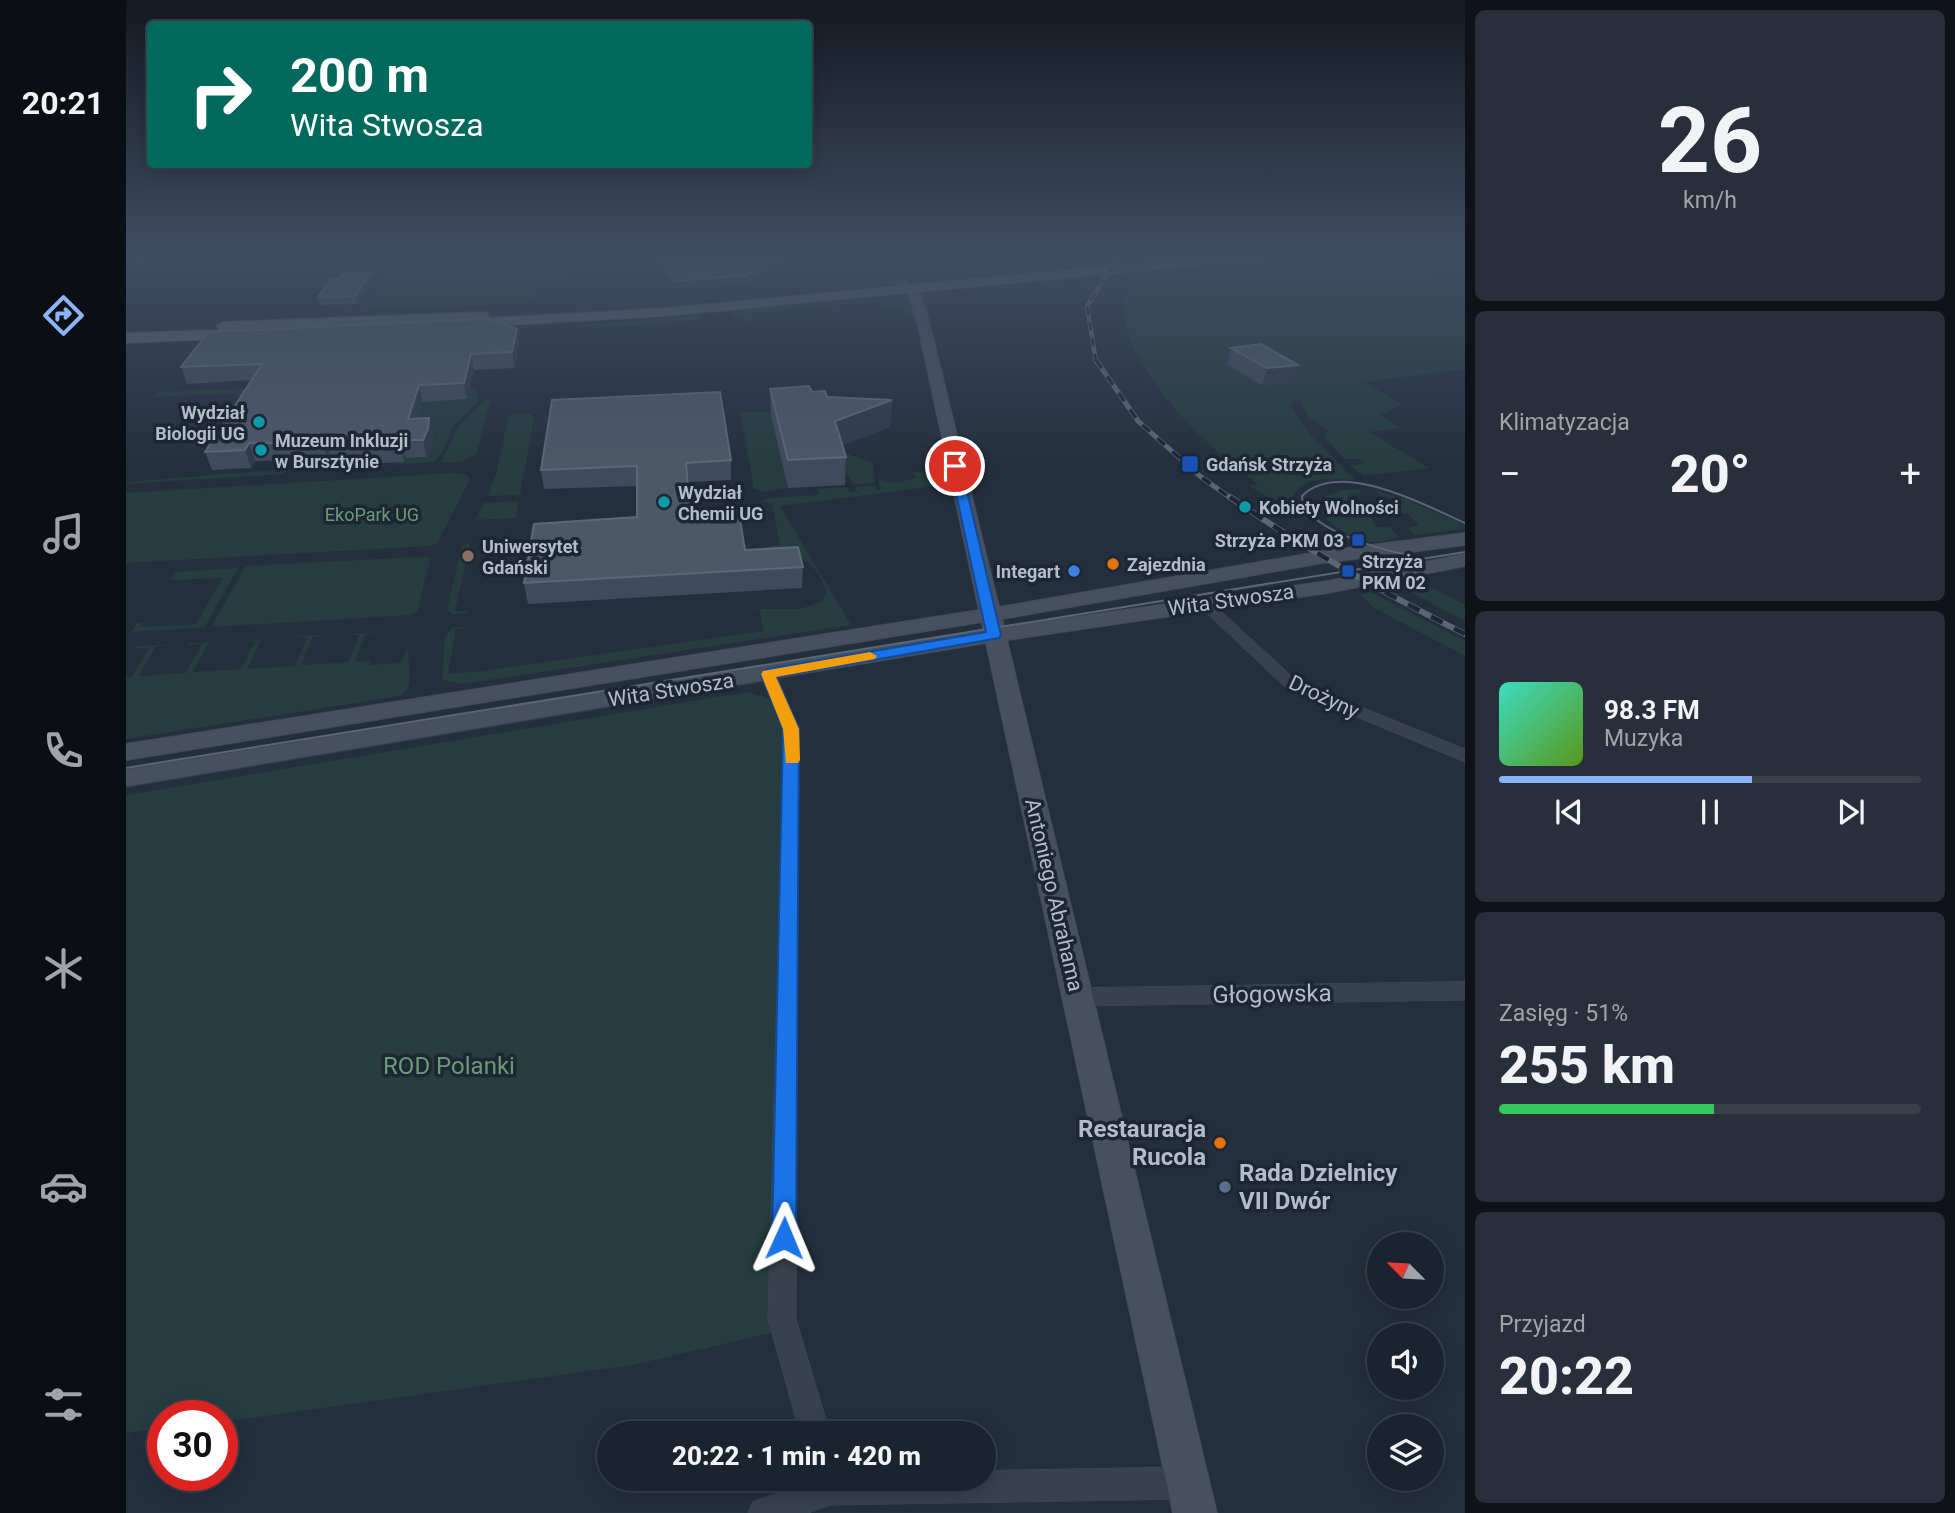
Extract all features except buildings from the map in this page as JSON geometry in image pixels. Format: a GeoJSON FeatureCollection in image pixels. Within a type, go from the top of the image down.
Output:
{"type":"FeatureCollection","features":[{"type":"Feature","properties":{"kind":"main road"},"geometry":{"type":"LineString","coordinates":[[126,330],[280,324]]}},
{"type":"Feature","properties":{"kind":"main road"},"geometry":{"type":"LineString","coordinates":[[126,338],[465,324]]}},
{"type":"Feature","properties":{"kind":"street","name":"Antoniego Abrahama"},"geometry":{"type":"LineString","coordinates":[[923,324],[1078,997],[1135,1259],[1192,1498]]}},
{"type":"Feature","properties":{"kind":"street","name":"Wita Stwosza"},"geometry":{"type":"LineString","coordinates":[[126,778],[768,674],[1323,557],[1465,539]]}},
{"type":"Feature","properties":{"kind":"street","name":"Wita Stwosza"},"geometry":{"type":"LineString","coordinates":[[126,752],[991,625],[1205,604],[1328,587],[1465,560]]}},
{"type":"Feature","properties":{"kind":"street","name":"Drożyny"},"geometry":{"type":"LineString","coordinates":[[1205,604],[1291,684],[1465,756]]}},
{"type":"Feature","properties":{"kind":"street"},"geometry":{"type":"LineString","coordinates":[[768,674],[791,729],[792,762],[782,1319],[812,1421]]}},
{"type":"Feature","properties":{"kind":"street","name":"Głogowska"},"geometry":{"type":"LineString","coordinates":[[1078,997],[1465,991]]}},
{"type":"Feature","properties":{"kind":"street"},"geometry":{"type":"LineString","coordinates":[[996,1490],[1192,1498]]}},
{"type":"Feature","properties":{"kind":"street"},"geometry":{"type":"LineString","coordinates":[[764,1513],[814,1491]]}},
{"type":"Feature","properties":{"kind":"green space"},"geometry":{"type":"Polygon","coordinates":[[[597,324],[654,324],[599,328],[579,325],[597,324]]]}},
{"type":"Feature","properties":{"kind":"green space"},"geometry":{"type":"Polygon","coordinates":[[[1126,324],[1465,324],[1465,369],[1365,382],[1402,405],[1379,415],[1400,428],[1369,432],[1429,468],[1364,476],[1350,465],[1365,464],[1360,459],[1345,459],[1324,437],[1329,431],[1308,416],[1301,401],[1293,402],[1290,406],[1310,434],[1355,480],[1317,480],[1300,487],[1293,502],[1306,519],[1249,486],[1258,484],[1221,455],[1185,419],[1140,360],[1126,324]]]}},
{"type":"Feature","properties":{"kind":"green space"},"geometry":{"type":"Polygon","coordinates":[[[467,387],[477,391],[478,401],[454,425],[440,456],[433,462],[390,465],[406,458],[427,457],[432,446],[412,437],[422,402],[467,399],[467,387]]]}},
{"type":"Feature","properties":{"kind":"green space"},"geometry":{"type":"Polygon","coordinates":[[[247,388],[257,395],[235,397],[237,393],[154,397],[157,392],[247,388]]]}},
{"type":"Feature","properties":{"kind":"green space"},"geometry":{"type":"Polygon","coordinates":[[[487,398],[490,399],[476,455],[461,462],[441,462],[459,426],[487,398]]]}},
{"type":"Feature","properties":{"kind":"green space"},"geometry":{"type":"Polygon","coordinates":[[[740,412],[808,412],[772,421],[788,488],[765,492],[754,489],[740,412]]]}},
{"type":"Feature","properties":{"kind":"green space"},"geometry":{"type":"Polygon","coordinates":[[[513,414],[530,414],[534,418],[520,495],[488,496],[497,471],[508,417],[513,414]]]}},
{"type":"Feature","properties":{"kind":"green space"},"geometry":{"type":"Polygon","coordinates":[[[837,450],[873,463],[875,483],[853,484],[838,460],[837,450]]]}},
{"type":"Feature","properties":{"kind":"green space"},"geometry":{"type":"Polygon","coordinates":[[[933,454],[936,454],[944,485],[780,506],[851,625],[463,684],[442,680],[445,636],[453,627],[470,627],[456,629],[448,674],[763,631],[760,610],[747,609],[800,609],[823,601],[827,592],[817,572],[802,558],[766,547],[780,544],[772,504],[758,502],[770,498],[819,495],[818,489],[847,487],[850,493],[857,492],[855,487],[875,486],[876,490],[880,490],[878,479],[895,483],[918,478],[911,472],[937,473],[933,454]]]}},
{"type":"Feature","properties":{"kind":"green space"},"geometry":{"type":"Polygon","coordinates":[[[288,469],[285,474],[126,484],[126,482],[288,469]]]}},
{"type":"Feature","properties":{"kind":"green space","name":"EkoPark UG"},"geometry":{"type":"Polygon","coordinates":[[[453,473],[467,475],[470,479],[438,542],[431,546],[126,563],[126,493],[453,473]]]}},
{"type":"Feature","properties":{"kind":"green space"},"geometry":{"type":"Polygon","coordinates":[[[1344,490],[1359,490],[1361,493],[1349,494],[1363,509],[1375,509],[1380,515],[1369,516],[1377,527],[1390,527],[1399,537],[1378,542],[1364,541],[1331,523],[1320,510],[1318,503],[1327,495],[1344,490]]]}},
{"type":"Feature","properties":{"kind":"green space"},"geometry":{"type":"Polygon","coordinates":[[[1376,491],[1405,499],[1465,525],[1465,529],[1414,535],[1408,527],[1419,526],[1407,513],[1395,513],[1389,506],[1400,506],[1393,498],[1381,498],[1376,491]]]}},
{"type":"Feature","properties":{"kind":"green space"},"geometry":{"type":"Polygon","coordinates":[[[519,501],[516,518],[475,520],[484,503],[519,501]]]}},
{"type":"Feature","properties":{"kind":"green space"},"geometry":{"type":"Polygon","coordinates":[[[470,543],[455,611],[468,611],[467,614],[453,614],[447,610],[462,545],[470,543]]]}},
{"type":"Feature","properties":{"kind":"green space"},"geometry":{"type":"Polygon","coordinates":[[[430,558],[418,610],[412,615],[211,627],[246,566],[430,558]]]}},
{"type":"Feature","properties":{"kind":"green space"},"geometry":{"type":"Polygon","coordinates":[[[238,568],[204,628],[131,632],[137,623],[142,623],[140,627],[196,624],[223,578],[170,580],[175,572],[238,568]]]}},
{"type":"Feature","properties":{"kind":"green space"},"geometry":{"type":"Polygon","coordinates":[[[1413,578],[1465,605],[1465,621],[1391,582],[1413,578]]]}},
{"type":"Feature","properties":{"kind":"green space"},"geometry":{"type":"Polygon","coordinates":[[[1370,592],[1465,641],[1465,656],[1374,608],[1361,595],[1370,592]]]}},
{"type":"Feature","properties":{"kind":"green space"},"geometry":{"type":"Polygon","coordinates":[[[379,632],[365,634],[355,662],[370,661],[369,665],[401,663],[408,644],[410,680],[409,686],[400,696],[126,739],[126,678],[131,678],[149,648],[136,648],[137,646],[170,645],[155,647],[139,676],[186,673],[202,644],[188,645],[190,643],[222,642],[208,643],[193,672],[241,669],[255,641],[242,640],[275,639],[261,640],[247,669],[295,666],[307,638],[295,636],[328,635],[313,637],[301,665],[349,662],[359,635],[346,634],[379,632]]]}},
{"type":"Feature","properties":{"kind":"green space"},"geometry":{"type":"Polygon","coordinates":[[[753,681],[761,683],[126,788],[126,784],[753,681]]]}},
{"type":"Feature","properties":{"kind":"green space","name":"ROD Polanki"},"geometry":{"type":"Polygon","coordinates":[[[747,692],[769,698],[784,734],[771,1333],[633,1365],[238,1420],[238,1400],[147,1400],[147,1431],[126,1433],[126,795],[747,692]]]}},
{"type":"Feature","properties":{"kind":"tram line"},"geometry":{"type":"LineString","coordinates":[[1413,556],[1366,544],[1330,529],[1306,508],[1302,496],[1318,486],[1338,482],[1360,483],[1406,497],[1465,523]]}},
{"type":"Feature","properties":{"kind":"tram line"},"geometry":{"type":"LineString","coordinates":[[126,768],[1465,552]]}},
{"type":"Feature","properties":{"kind":"railway"},"geometry":{"type":"LineString","coordinates":[[1090,324],[1096,362]]}},
{"type":"Feature","properties":{"kind":"railway"},"geometry":{"type":"LineString","coordinates":[[1096,360],[1138,421],[1201,477],[1232,499]]}},
{"type":"Feature","properties":{"kind":"railway"},"geometry":{"type":"LineString","coordinates":[[1230,497],[1345,570],[1465,634]]}},
{"type":"Feature","properties":{"kind":"slow traffic"},"geometry":{"type":"LineString","coordinates":[[792,760],[791,729],[768,674],[870,656]]}},
{"type":"Feature","properties":{"kind":"place","name":"Wydział Biologii UG"},"geometry":{"type":"Point","coordinates":[259,422]}},
{"type":"Feature","properties":{"kind":"place","name":"Muzeum Inkluzji w Bursztynie"},"geometry":{"type":"Point","coordinates":[261,450]}},
{"type":"Feature","properties":{"kind":"place","name":"Gdańsk Strzyża"},"geometry":{"type":"Point","coordinates":[1190,464]}},
{"type":"Feature","properties":{"kind":"place","name":"Wydział Chemii UG"},"geometry":{"type":"Point","coordinates":[664,502]}},
{"type":"Feature","properties":{"kind":"place","name":"Kobiety Wolności"},"geometry":{"type":"Point","coordinates":[1245,507]}},
{"type":"Feature","properties":{"kind":"place","name":"Strzyża PKM 03"},"geometry":{"type":"Point","coordinates":[1358,540]}},
{"type":"Feature","properties":{"kind":"place","name":"Uniwersytet Gdański"},"geometry":{"type":"Point","coordinates":[468,556]}},
{"type":"Feature","properties":{"kind":"place","name":"Zajezdnia"},"geometry":{"type":"Point","coordinates":[1113,564]}},
{"type":"Feature","properties":{"kind":"place","name":"Integart"},"geometry":{"type":"Point","coordinates":[1074,571]}},
{"type":"Feature","properties":{"kind":"place","name":"Strzyża PKM 02"},"geometry":{"type":"Point","coordinates":[1348,571]}},
{"type":"Feature","properties":{"kind":"place","name":"Restauracja Rucola"},"geometry":{"type":"Point","coordinates":[1220,1143]}},
{"type":"Feature","properties":{"kind":"place","name":"Rada Dzielnicy VII Dwór"},"geometry":{"type":"Point","coordinates":[1225,1187]}},
{"type":"Feature","properties":{"kind":"route"},"geometry":{"type":"LineString","coordinates":[[784,1238],[791,729],[768,674],[994,635],[955,466]]}}]}
